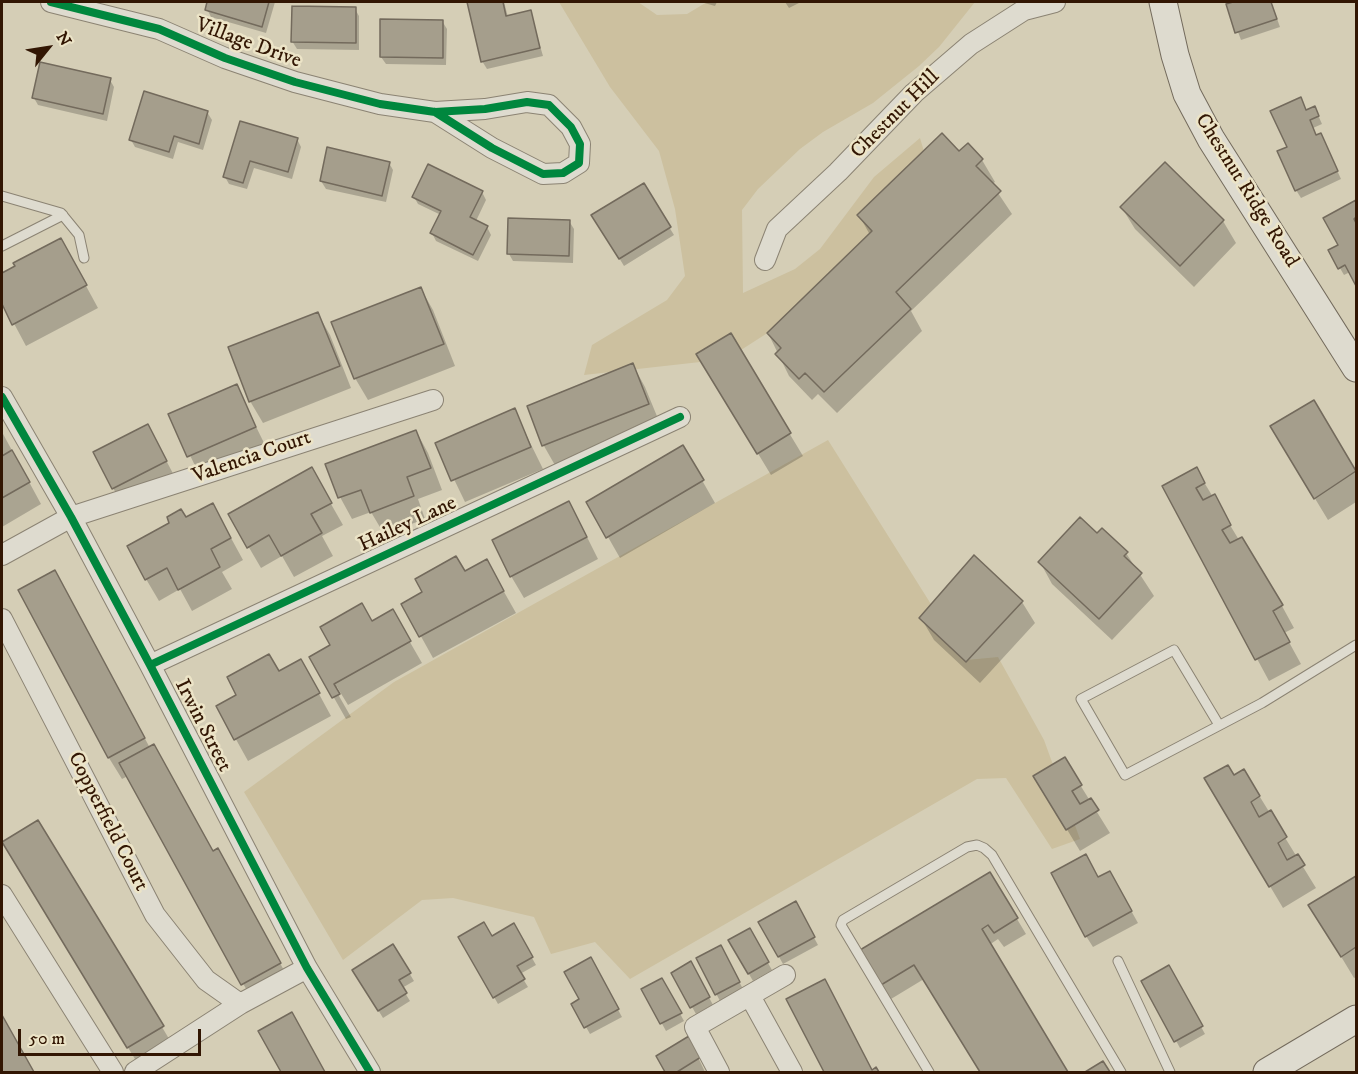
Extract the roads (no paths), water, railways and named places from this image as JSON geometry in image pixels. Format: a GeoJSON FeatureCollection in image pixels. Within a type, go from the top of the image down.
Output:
{"type":"FeatureCollection","features":[{"type":"Feature","properties":{"kind":"street","name":"Village Drive"},"geometry":{"type":"LineString","coordinates":[[51,2],[159,29],[225,58],[295,82],[380,104],[435,112],[527,102],[549,105],[571,127],[580,144],[579,163],[563,173],[543,174],[492,148],[435,112]]}},
{"type":"Feature","properties":{"kind":"street","name":"Chestnut Hill"},"geometry":{"type":"LineString","coordinates":[[765,260],[777,229],[838,172],[914,93],[971,44],[1024,10],[1055,2]]}},
{"type":"Feature","properties":{"kind":"street","name":"Chestnut Ridge Road"},"geometry":{"type":"LineString","coordinates":[[1163,2],[1187,94],[1211,139],[1356,368]]}},
{"type":"Feature","properties":{"kind":"street","name":"Irwin Street"},"geometry":{"type":"LineString","coordinates":[[2,397],[71,517],[307,968],[370,1072]]}},
{"type":"Feature","properties":{"kind":"street","name":"Valencia Court"},"geometry":{"type":"LineString","coordinates":[[2,555],[71,517],[433,400]]}},
{"type":"Feature","properties":{"kind":"street","name":"Hailey Lane"},"geometry":{"type":"LineString","coordinates":[[150,665],[680,417]]}},
{"type":"Feature","properties":{"kind":"street","name":"Copperfield Court"},"geometry":{"type":"LineString","coordinates":[[2,619],[155,915],[206,980],[240,1004]]}},
{"type":"Feature","properties":{"kind":"street"},"geometry":{"type":"LineString","coordinates":[[2,895],[113,1072]]}},
{"type":"Feature","properties":{"kind":"street"},"geometry":{"type":"LineString","coordinates":[[135,1072],[240,1004],[307,968]]}},
{"type":"Feature","properties":{"kind":"street"},"geometry":{"type":"LineString","coordinates":[[719,1072],[694,1027],[785,975]]}},
{"type":"Feature","properties":{"kind":"street"},"geometry":{"type":"LineString","coordinates":[[750,996],[792,1072]]}},
{"type":"Feature","properties":{"kind":"street"},"geometry":{"type":"LineString","coordinates":[[1267,1072],[1356,1019]]}},
{"type":"Feature","properties":{"kind":"lane"},"geometry":{"type":"LineString","coordinates":[[2,196],[63,215],[79,235],[84,258]]}},
{"type":"Feature","properties":{"kind":"lane"},"geometry":{"type":"LineString","coordinates":[[2,246],[63,215]]}},
{"type":"Feature","properties":{"kind":"lane"},"geometry":{"type":"LineString","coordinates":[[1219,725],[1174,650],[1081,699],[1125,775],[1262,703],[1356,645]]}},
{"type":"Feature","properties":{"kind":"lane"},"geometry":{"type":"LineString","coordinates":[[929,1072],[841,925],[843,920],[894,889],[967,847],[977,845],[992,855],[1121,1072]]}},
{"type":"Feature","properties":{"kind":"lane"},"geometry":{"type":"LineString","coordinates":[[1118,962],[1170,1072]]}}]}
